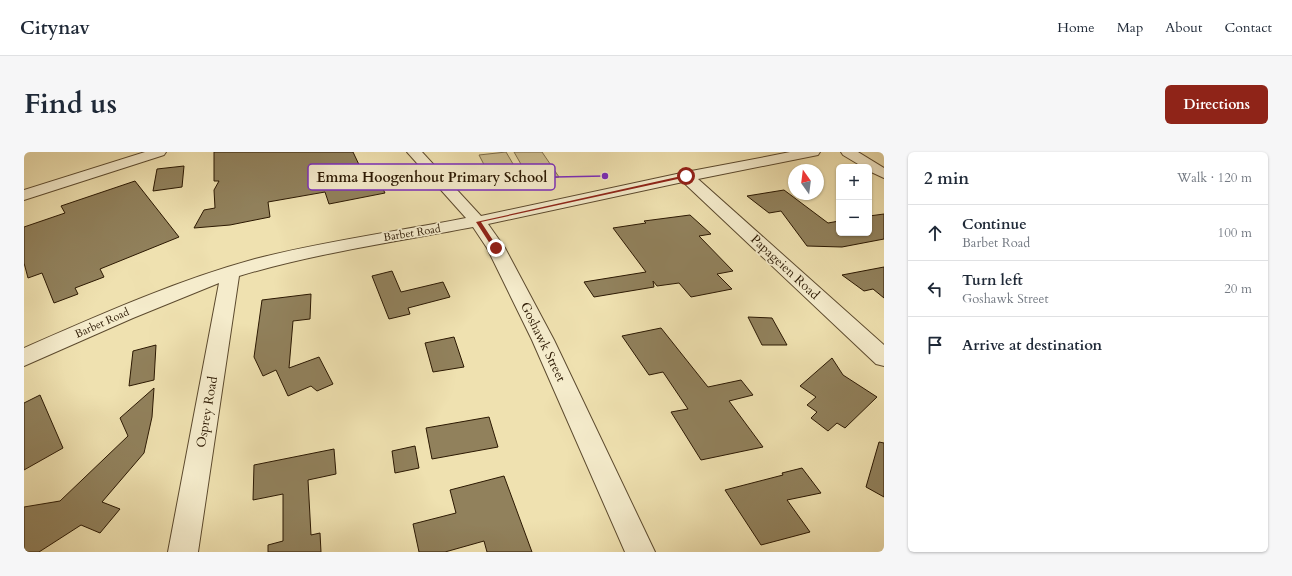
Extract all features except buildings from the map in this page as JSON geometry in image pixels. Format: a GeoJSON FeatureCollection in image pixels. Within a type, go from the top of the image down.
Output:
{"type":"FeatureCollection","features":[{"type":"Feature","properties":{"kind":"street"},"geometry":{"type":"LineString","coordinates":[[24,195],[159,152]]}},
{"type":"Feature","properties":{"kind":"street","name":"Goshawk Street"},"geometry":{"type":"LineString","coordinates":[[414,152],[478,222],[496,248],[543,340],[640,552]]}},
{"type":"Feature","properties":{"kind":"street","name":"Barbet Road"},"geometry":{"type":"LineString","coordinates":[[24,358],[141,306],[230,273],[288,256],[346,244],[478,222],[686,176],[813,152]]}},
{"type":"Feature","properties":{"kind":"street"},"geometry":{"type":"LineString","coordinates":[[848,152],[884,174]]}},
{"type":"Feature","properties":{"kind":"street","name":"Papageien Road"},"geometry":{"type":"LineString","coordinates":[[686,176],[884,358]]}},
{"type":"Feature","properties":{"kind":"street","name":"Osprey Road"},"geometry":{"type":"LineString","coordinates":[[183,552],[230,273]]}},
{"type":"Feature","properties":{"kind":"shaded area"},"geometry":{"type":"Polygon","coordinates":[[[506,152],[523,181],[494,184],[479,155],[506,152]]]}},
{"type":"Feature","properties":{"kind":"shaded area"},"geometry":{"type":"Polygon","coordinates":[[[514,152],[542,152],[559,177],[530,180],[514,152]]]}},
{"type":"Feature","properties":{"kind":"place","name":"Emma Hoogenhout Primary School"},"geometry":{"type":"Point","coordinates":[605,176]}},
{"type":"Feature","properties":{"kind":"route"},"geometry":{"type":"LineString","coordinates":[[496,248],[478,222],[686,176]]}}]}
